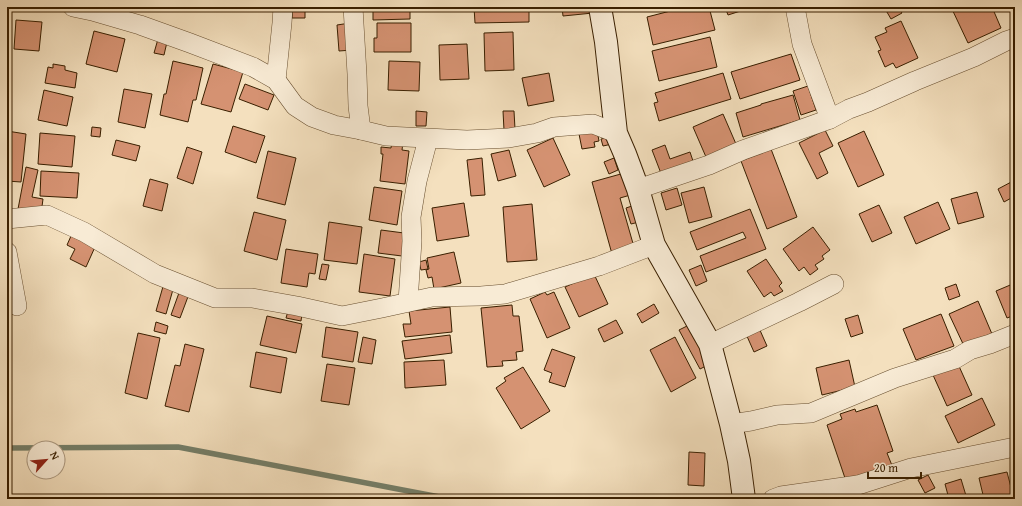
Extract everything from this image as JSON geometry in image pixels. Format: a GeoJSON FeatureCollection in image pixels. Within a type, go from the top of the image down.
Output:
{"type":"FeatureCollection","features":[{"type":"Feature","properties":{"kind":"street"},"geometry":{"type":"LineString","coordinates":[[73,7],[140,25],[253,67],[276,80],[295,106],[312,118],[334,126],[386,136],[467,140],[509,138],[537,133],[554,127],[594,124],[616,133]]}},
{"type":"Feature","properties":{"kind":"street"},"geometry":{"type":"LineString","coordinates":[[276,80],[283,7]]}},
{"type":"Feature","properties":{"kind":"street"},"geometry":{"type":"LineString","coordinates":[[353,7],[358,106],[361,130]]}},
{"type":"Feature","properties":{"kind":"street"},"geometry":{"type":"LineString","coordinates":[[600,7],[606,42],[616,133],[638,189],[654,245],[710,344],[731,424],[739,461],[744,499]]}},
{"type":"Feature","properties":{"kind":"street"},"geometry":{"type":"LineString","coordinates":[[796,7],[802,44],[830,119]]}},
{"type":"Feature","properties":{"kind":"street"},"geometry":{"type":"LineString","coordinates":[[638,189],[709,165],[743,150],[830,119],[849,109],[974,57],[1006,40],[1015,38]]}},
{"type":"Feature","properties":{"kind":"street"},"geometry":{"type":"LineString","coordinates":[[408,302],[412,241],[411,217],[417,181],[428,139]]}},
{"type":"Feature","properties":{"kind":"street"},"geometry":{"type":"LineString","coordinates":[[7,219],[47,215],[84,232],[155,274],[215,298],[252,298],[342,316],[432,297],[506,294],[599,266],[654,245]]}},
{"type":"Feature","properties":{"kind":"street"},"geometry":{"type":"LineString","coordinates":[[7,252],[17,306]]}},
{"type":"Feature","properties":{"kind":"street"},"geometry":{"type":"LineString","coordinates":[[710,344],[834,284]]}},
{"type":"Feature","properties":{"kind":"street"},"geometry":{"type":"LineString","coordinates":[[731,424],[777,415],[811,413],[895,378],[955,359],[970,350],[1015,334]]}},
{"type":"Feature","properties":{"kind":"street"},"geometry":{"type":"LineString","coordinates":[[773,499],[782,496],[858,485],[911,468],[1015,447]]}},
{"type":"Feature","properties":{"kind":"building"},"geometry":{"type":"Polygon","coordinates":[[[293,7],[305,7],[305,18],[292,18],[293,7]]]}},
{"type":"Feature","properties":{"kind":"building"},"geometry":{"type":"Polygon","coordinates":[[[373,7],[410,7],[410,19],[373,20],[373,7]]]}},
{"type":"Feature","properties":{"kind":"building"},"geometry":{"type":"Polygon","coordinates":[[[474,7],[529,7],[529,22],[475,23],[474,7]]]}},
{"type":"Feature","properties":{"kind":"building"},"geometry":{"type":"Polygon","coordinates":[[[562,7],[592,7],[593,13],[563,16],[562,7]]]}},
{"type":"Feature","properties":{"kind":"building"},"geometry":{"type":"Polygon","coordinates":[[[686,7],[709,7],[715,30],[653,45],[647,17],[686,7]]]}},
{"type":"Feature","properties":{"kind":"building"},"geometry":{"type":"Polygon","coordinates":[[[725,7],[753,7],[728,15],[725,7]]]}},
{"type":"Feature","properties":{"kind":"building"},"geometry":{"type":"Polygon","coordinates":[[[819,7],[830,7],[820,11],[819,7]]]}},
{"type":"Feature","properties":{"kind":"building"},"geometry":{"type":"Polygon","coordinates":[[[884,7],[898,7],[902,13],[891,19],[884,7]]]}},
{"type":"Feature","properties":{"kind":"building"},"geometry":{"type":"Polygon","coordinates":[[[951,7],[992,7],[1001,28],[968,43],[951,7]]]}},
{"type":"Feature","properties":{"kind":"building"},"geometry":{"type":"Polygon","coordinates":[[[16,20],[42,22],[39,51],[14,49],[16,20]]]}},
{"type":"Feature","properties":{"kind":"building"},"geometry":{"type":"Polygon","coordinates":[[[901,21],[918,58],[896,68],[893,63],[885,67],[878,51],[881,50],[875,37],[887,32],[885,28],[901,21]]]}},
{"type":"Feature","properties":{"kind":"building"},"geometry":{"type":"Polygon","coordinates":[[[350,23],[352,50],[339,51],[337,25],[350,23]]]}},
{"type":"Feature","properties":{"kind":"building"},"geometry":{"type":"Polygon","coordinates":[[[377,23],[411,23],[411,52],[374,52],[374,38],[377,38],[377,23]]]}},
{"type":"Feature","properties":{"kind":"building"},"geometry":{"type":"Polygon","coordinates":[[[94,31],[125,39],[117,72],[86,64],[94,31]]]}},
{"type":"Feature","properties":{"kind":"building"},"geometry":{"type":"Polygon","coordinates":[[[513,32],[514,70],[485,71],[484,33],[513,32]]]}},
{"type":"Feature","properties":{"kind":"building"},"geometry":{"type":"Polygon","coordinates":[[[710,37],[717,67],[659,81],[652,51],[710,37]]]}},
{"type":"Feature","properties":{"kind":"building"},"geometry":{"type":"Polygon","coordinates":[[[158,39],[167,42],[164,55],[154,53],[158,39]]]}},
{"type":"Feature","properties":{"kind":"building"},"geometry":{"type":"Polygon","coordinates":[[[467,44],[469,79],[440,80],[439,45],[467,44]]]}},
{"type":"Feature","properties":{"kind":"building"},"geometry":{"type":"Polygon","coordinates":[[[791,54],[800,80],[740,99],[731,72],[791,54]]]}},
{"type":"Feature","properties":{"kind":"building"},"geometry":{"type":"Polygon","coordinates":[[[173,61],[203,68],[196,100],[193,100],[188,122],[160,115],[173,61]]]}},
{"type":"Feature","properties":{"kind":"building"},"geometry":{"type":"Polygon","coordinates":[[[389,61],[420,62],[419,91],[388,90],[389,61]]]}},
{"type":"Feature","properties":{"kind":"building"},"geometry":{"type":"Polygon","coordinates":[[[53,64],[65,66],[65,70],[77,73],[75,88],[45,83],[48,67],[53,68],[53,64]]]}},
{"type":"Feature","properties":{"kind":"building"},"geometry":{"type":"Polygon","coordinates":[[[213,64],[243,72],[231,112],[201,104],[213,64]]]}},
{"type":"Feature","properties":{"kind":"building"},"geometry":{"type":"Polygon","coordinates":[[[549,73],[554,101],[528,106],[522,78],[549,73]]]}},
{"type":"Feature","properties":{"kind":"building"},"geometry":{"type":"Polygon","coordinates":[[[723,73],[731,99],[659,121],[654,103],[658,102],[655,93],[723,73]]]}},
{"type":"Feature","properties":{"kind":"building"},"geometry":{"type":"Polygon","coordinates":[[[245,84],[274,95],[268,110],[239,99],[245,84]]]}},
{"type":"Feature","properties":{"kind":"building"},"geometry":{"type":"Polygon","coordinates":[[[808,86],[816,110],[801,115],[793,91],[808,86]]]}},
{"type":"Feature","properties":{"kind":"building"},"geometry":{"type":"Polygon","coordinates":[[[124,89],[152,94],[145,128],[118,122],[124,89]]]}},
{"type":"Feature","properties":{"kind":"building"},"geometry":{"type":"Polygon","coordinates":[[[44,90],[73,97],[67,126],[38,120],[44,90]]]}},
{"type":"Feature","properties":{"kind":"building"},"geometry":{"type":"Polygon","coordinates":[[[793,95],[800,120],[743,137],[736,113],[793,95]]]}},
{"type":"Feature","properties":{"kind":"building"},"geometry":{"type":"Polygon","coordinates":[[[416,111],[427,112],[426,126],[416,126],[416,111]]]}},
{"type":"Feature","properties":{"kind":"building"},"geometry":{"type":"Polygon","coordinates":[[[503,111],[514,111],[515,129],[504,130],[503,111]]]}},
{"type":"Feature","properties":{"kind":"building"},"geometry":{"type":"Polygon","coordinates":[[[723,114],[736,144],[706,157],[693,127],[723,114]]]}},
{"type":"Feature","properties":{"kind":"building"},"geometry":{"type":"Polygon","coordinates":[[[233,126],[265,136],[256,163],[225,152],[233,126]]]}},
{"type":"Feature","properties":{"kind":"building"},"geometry":{"type":"Polygon","coordinates":[[[92,127],[101,128],[100,137],[91,136],[92,127]]]}},
{"type":"Feature","properties":{"kind":"building"},"geometry":{"type":"Polygon","coordinates":[[[597,130],[599,141],[594,142],[595,147],[582,149],[579,134],[597,130]]]}},
{"type":"Feature","properties":{"kind":"building"},"geometry":{"type":"Polygon","coordinates":[[[825,130],[833,146],[819,153],[828,173],[817,179],[799,143],[825,130]]]}},
{"type":"Feature","properties":{"kind":"building"},"geometry":{"type":"Polygon","coordinates":[[[7,131],[26,134],[21,182],[7,181],[7,131]]]}},
{"type":"Feature","properties":{"kind":"building"},"geometry":{"type":"Polygon","coordinates":[[[864,131],[884,175],[858,187],[838,143],[864,131]]]}},
{"type":"Feature","properties":{"kind":"building"},"geometry":{"type":"Polygon","coordinates":[[[40,133],[75,136],[72,167],[38,164],[40,133]]]}},
{"type":"Feature","properties":{"kind":"building"},"geometry":{"type":"Polygon","coordinates":[[[610,137],[612,144],[603,146],[601,139],[610,137]]]}},
{"type":"Feature","properties":{"kind":"building"},"geometry":{"type":"Polygon","coordinates":[[[553,138],[570,175],[544,187],[527,150],[553,138]]]}},
{"type":"Feature","properties":{"kind":"building"},"geometry":{"type":"Polygon","coordinates":[[[116,140],[140,146],[136,161],[112,155],[116,140]]]}},
{"type":"Feature","properties":{"kind":"building"},"geometry":{"type":"Polygon","coordinates":[[[392,141],[403,142],[402,150],[409,151],[405,184],[380,181],[383,154],[381,154],[381,147],[391,148],[392,141]]]}},
{"type":"Feature","properties":{"kind":"building"},"geometry":{"type":"Polygon","coordinates":[[[665,145],[670,159],[690,152],[694,164],[662,176],[652,150],[665,145]]]}},
{"type":"Feature","properties":{"kind":"building"},"geometry":{"type":"Polygon","coordinates":[[[187,147],[202,152],[193,184],[177,178],[187,147]]]}},
{"type":"Feature","properties":{"kind":"building"},"geometry":{"type":"Polygon","coordinates":[[[771,149],[797,217],[767,229],[741,161],[771,149]]]}},
{"type":"Feature","properties":{"kind":"building"},"geometry":{"type":"Polygon","coordinates":[[[509,150],[516,176],[498,181],[491,154],[509,150]]]}},
{"type":"Feature","properties":{"kind":"building"},"geometry":{"type":"Polygon","coordinates":[[[268,151],[296,158],[285,205],[257,198],[268,151]]]}},
{"type":"Feature","properties":{"kind":"building"},"geometry":{"type":"Polygon","coordinates":[[[482,158],[485,195],[471,196],[467,160],[482,158]]]}},
{"type":"Feature","properties":{"kind":"building"},"geometry":{"type":"Polygon","coordinates":[[[614,158],[618,170],[609,174],[604,162],[614,158]]]}},
{"type":"Feature","properties":{"kind":"building"},"geometry":{"type":"Polygon","coordinates":[[[26,167],[38,170],[32,197],[43,199],[41,214],[18,209],[26,167]]]}},
{"type":"Feature","properties":{"kind":"building"},"geometry":{"type":"Polygon","coordinates":[[[41,171],[79,173],[77,198],[40,196],[41,171]]]}},
{"type":"Feature","properties":{"kind":"building"},"geometry":{"type":"Polygon","coordinates":[[[628,172],[634,194],[620,198],[634,247],[612,254],[592,182],[628,172]]]}},
{"type":"Feature","properties":{"kind":"building"},"geometry":{"type":"Polygon","coordinates":[[[150,179],[168,184],[162,211],[143,206],[150,179]]]}},
{"type":"Feature","properties":{"kind":"building"},"geometry":{"type":"Polygon","coordinates":[[[1015,180],[1015,196],[1004,202],[998,189],[1015,180]]]}},
{"type":"Feature","properties":{"kind":"building"},"geometry":{"type":"Polygon","coordinates":[[[374,187],[402,191],[397,225],[369,220],[374,187]]]}},
{"type":"Feature","properties":{"kind":"building"},"geometry":{"type":"Polygon","coordinates":[[[704,187],[712,217],[689,223],[681,193],[704,187]]]}},
{"type":"Feature","properties":{"kind":"building"},"geometry":{"type":"Polygon","coordinates":[[[677,188],[682,205],[666,210],[661,193],[677,188]]]}},
{"type":"Feature","properties":{"kind":"building"},"geometry":{"type":"Polygon","coordinates":[[[977,192],[984,217],[958,224],[951,199],[977,192]]]}},
{"type":"Feature","properties":{"kind":"building"},"geometry":{"type":"Polygon","coordinates":[[[938,202],[950,229],[916,244],[904,217],[938,202]]]}},
{"type":"Feature","properties":{"kind":"building"},"geometry":{"type":"Polygon","coordinates":[[[464,203],[469,236],[437,241],[432,208],[464,203]]]}},
{"type":"Feature","properties":{"kind":"building"},"geometry":{"type":"Polygon","coordinates":[[[532,204],[537,260],[507,262],[503,207],[532,204]]]}},
{"type":"Feature","properties":{"kind":"building"},"geometry":{"type":"Polygon","coordinates":[[[638,204],[643,221],[631,224],[626,208],[638,204]]]}},
{"type":"Feature","properties":{"kind":"building"},"geometry":{"type":"Polygon","coordinates":[[[879,205],[892,233],[872,242],[859,214],[879,205]]]}},
{"type":"Feature","properties":{"kind":"building"},"geometry":{"type":"Polygon","coordinates":[[[750,209],[766,249],[706,272],[700,256],[746,238],[743,232],[697,250],[690,232],[750,209]]]}},
{"type":"Feature","properties":{"kind":"building"},"geometry":{"type":"Polygon","coordinates":[[[254,212],[286,220],[277,260],[244,251],[254,212]]]}},
{"type":"Feature","properties":{"kind":"building"},"geometry":{"type":"Polygon","coordinates":[[[329,222],[362,227],[357,264],[324,260],[329,222]]]}},
{"type":"Feature","properties":{"kind":"building"},"geometry":{"type":"Polygon","coordinates":[[[813,227],[830,250],[822,256],[824,259],[815,265],[818,269],[810,275],[804,267],[799,271],[783,249],[813,227]]]}},
{"type":"Feature","properties":{"kind":"building"},"geometry":{"type":"Polygon","coordinates":[[[381,230],[404,233],[402,256],[378,253],[381,230]]]}},
{"type":"Feature","properties":{"kind":"building"},"geometry":{"type":"Polygon","coordinates":[[[71,236],[95,247],[86,267],[70,259],[75,249],[67,245],[71,236]]]}},
{"type":"Feature","properties":{"kind":"building"},"geometry":{"type":"Polygon","coordinates":[[[286,249],[318,254],[315,274],[309,273],[307,287],[281,283],[286,249]]]}},
{"type":"Feature","properties":{"kind":"building"},"geometry":{"type":"Polygon","coordinates":[[[454,252],[461,283],[434,289],[432,277],[428,278],[426,270],[429,269],[427,258],[454,252]]]}},
{"type":"Feature","properties":{"kind":"building"},"geometry":{"type":"Polygon","coordinates":[[[364,254],[395,259],[390,296],[359,292],[364,254]]]}},
{"type":"Feature","properties":{"kind":"building"},"geometry":{"type":"Polygon","coordinates":[[[766,259],[782,283],[779,286],[783,291],[774,296],[771,292],[764,297],[747,271],[766,259]]]}},
{"type":"Feature","properties":{"kind":"building"},"geometry":{"type":"Polygon","coordinates":[[[426,260],[428,269],[421,270],[419,262],[426,260]]]}},
{"type":"Feature","properties":{"kind":"building"},"geometry":{"type":"Polygon","coordinates":[[[322,264],[329,265],[326,280],[319,279],[322,264]]]}},
{"type":"Feature","properties":{"kind":"building"},"geometry":{"type":"Polygon","coordinates":[[[701,265],[707,281],[696,286],[689,270],[701,265]]]}},
{"type":"Feature","properties":{"kind":"building"},"geometry":{"type":"Polygon","coordinates":[[[594,274],[608,304],[579,317],[565,287],[594,274]]]}},
{"type":"Feature","properties":{"kind":"building"},"geometry":{"type":"Polygon","coordinates":[[[164,283],[174,286],[166,314],[156,311],[164,283]]]}},
{"type":"Feature","properties":{"kind":"building"},"geometry":{"type":"Polygon","coordinates":[[[1015,283],[1015,315],[1007,318],[996,291],[1015,283]]]}},
{"type":"Feature","properties":{"kind":"building"},"geometry":{"type":"Polygon","coordinates":[[[956,284],[960,296],[949,300],[945,288],[956,284]]]}},
{"type":"Feature","properties":{"kind":"building"},"geometry":{"type":"Polygon","coordinates":[[[180,290],[189,294],[180,318],[171,315],[180,290]]]}},
{"type":"Feature","properties":{"kind":"building"},"geometry":{"type":"Polygon","coordinates":[[[545,292],[547,295],[554,292],[570,328],[547,338],[530,299],[545,292]]]}},
{"type":"Feature","properties":{"kind":"building"},"geometry":{"type":"Polygon","coordinates":[[[978,301],[992,334],[964,346],[949,314],[978,301]]]}},
{"type":"Feature","properties":{"kind":"building"},"geometry":{"type":"Polygon","coordinates":[[[654,304],[659,313],[642,323],[637,314],[654,304]]]}},
{"type":"Feature","properties":{"kind":"building"},"geometry":{"type":"Polygon","coordinates":[[[512,305],[513,316],[519,316],[523,351],[516,352],[517,360],[502,361],[503,366],[487,367],[481,308],[512,305]]]}},
{"type":"Feature","properties":{"kind":"building"},"geometry":{"type":"Polygon","coordinates":[[[450,307],[452,332],[405,337],[403,324],[411,324],[409,311],[450,307]]]}},
{"type":"Feature","properties":{"kind":"building"},"geometry":{"type":"Polygon","coordinates":[[[288,311],[302,314],[301,321],[286,318],[288,311]]]}},
{"type":"Feature","properties":{"kind":"building"},"geometry":{"type":"Polygon","coordinates":[[[941,314],[954,346],[916,360],[903,329],[941,314]]]}},
{"type":"Feature","properties":{"kind":"building"},"geometry":{"type":"Polygon","coordinates":[[[858,315],[863,333],[851,337],[845,319],[858,315]]]}},
{"type":"Feature","properties":{"kind":"building"},"geometry":{"type":"Polygon","coordinates":[[[267,316],[302,324],[296,353],[260,345],[267,316]]]}},
{"type":"Feature","properties":{"kind":"building"},"geometry":{"type":"Polygon","coordinates":[[[616,320],[623,333],[604,342],[598,329],[616,320]]]}},
{"type":"Feature","properties":{"kind":"building"},"geometry":{"type":"Polygon","coordinates":[[[156,322],[168,326],[166,334],[154,331],[156,322]]]}},
{"type":"Feature","properties":{"kind":"building"},"geometry":{"type":"Polygon","coordinates":[[[693,323],[714,362],[700,369],[679,330],[693,323]]]}},
{"type":"Feature","properties":{"kind":"building"},"geometry":{"type":"Polygon","coordinates":[[[326,327],[358,332],[353,362],[322,357],[326,327]]]}},
{"type":"Feature","properties":{"kind":"building"},"geometry":{"type":"Polygon","coordinates":[[[759,328],[767,346],[754,352],[746,334],[759,328]]]}},
{"type":"Feature","properties":{"kind":"building"},"geometry":{"type":"Polygon","coordinates":[[[138,333],[160,338],[147,399],[125,393],[138,333]]]}},
{"type":"Feature","properties":{"kind":"building"},"geometry":{"type":"Polygon","coordinates":[[[450,335],[452,353],[405,359],[402,341],[450,335]]]}},
{"type":"Feature","properties":{"kind":"building"},"geometry":{"type":"Polygon","coordinates":[[[363,337],[376,340],[372,364],[358,362],[363,337]]]}},
{"type":"Feature","properties":{"kind":"building"},"geometry":{"type":"Polygon","coordinates":[[[675,337],[696,378],[671,392],[650,350],[675,337]]]}},
{"type":"Feature","properties":{"kind":"building"},"geometry":{"type":"Polygon","coordinates":[[[185,344],[204,349],[189,412],[165,406],[175,365],[180,366],[185,344]]]}},
{"type":"Feature","properties":{"kind":"building"},"geometry":{"type":"Polygon","coordinates":[[[552,349],[575,357],[565,387],[549,382],[552,373],[544,370],[552,349]]]}},
{"type":"Feature","properties":{"kind":"building"},"geometry":{"type":"Polygon","coordinates":[[[256,352],[287,358],[281,393],[250,387],[256,352]]]}},
{"type":"Feature","properties":{"kind":"building"},"geometry":{"type":"Polygon","coordinates":[[[444,360],[446,385],[405,388],[404,362],[444,360]]]}},
{"type":"Feature","properties":{"kind":"building"},"geometry":{"type":"Polygon","coordinates":[[[849,360],[855,387],[822,395],[816,368],[849,360]]]}},
{"type":"Feature","properties":{"kind":"building"},"geometry":{"type":"Polygon","coordinates":[[[327,364],[355,368],[349,405],[321,401],[327,364]]]}},
{"type":"Feature","properties":{"kind":"building"},"geometry":{"type":"Polygon","coordinates":[[[958,364],[972,395],[947,406],[933,375],[958,364]]]}},
{"type":"Feature","properties":{"kind":"building"},"geometry":{"type":"Polygon","coordinates":[[[523,367],[550,411],[521,429],[496,388],[506,381],[504,378],[523,367]]]}},
{"type":"Feature","properties":{"kind":"building"},"geometry":{"type":"Polygon","coordinates":[[[982,398],[995,425],[958,443],[945,416],[982,398]]]}},
{"type":"Feature","properties":{"kind":"building"},"geometry":{"type":"Polygon","coordinates":[[[877,405],[893,451],[887,453],[893,468],[847,484],[827,425],[842,419],[840,414],[855,409],[856,412],[877,405]]]}},
{"type":"Feature","properties":{"kind":"building"},"geometry":{"type":"Polygon","coordinates":[[[689,452],[705,453],[704,486],[688,485],[689,452]]]}},
{"type":"Feature","properties":{"kind":"building"},"geometry":{"type":"Polygon","coordinates":[[[1007,472],[1014,499],[984,499],[979,478],[1007,472]]]}},
{"type":"Feature","properties":{"kind":"building"},"geometry":{"type":"Polygon","coordinates":[[[928,475],[935,488],[925,493],[918,480],[928,475]]]}},
{"type":"Feature","properties":{"kind":"building"},"geometry":{"type":"Polygon","coordinates":[[[961,479],[967,499],[949,499],[945,484],[961,479]]]}},
{"type":"Feature","properties":{"kind":"building"},"geometry":{"type":"Polygon","coordinates":[[[689,496],[720,496],[720,499],[689,499],[689,496]]]}},
{"type":"Feature","properties":{"kind":"waterway"},"geometry":{"type":"LineString","coordinates":[[7,448],[178,447],[450,499]]}}]}
